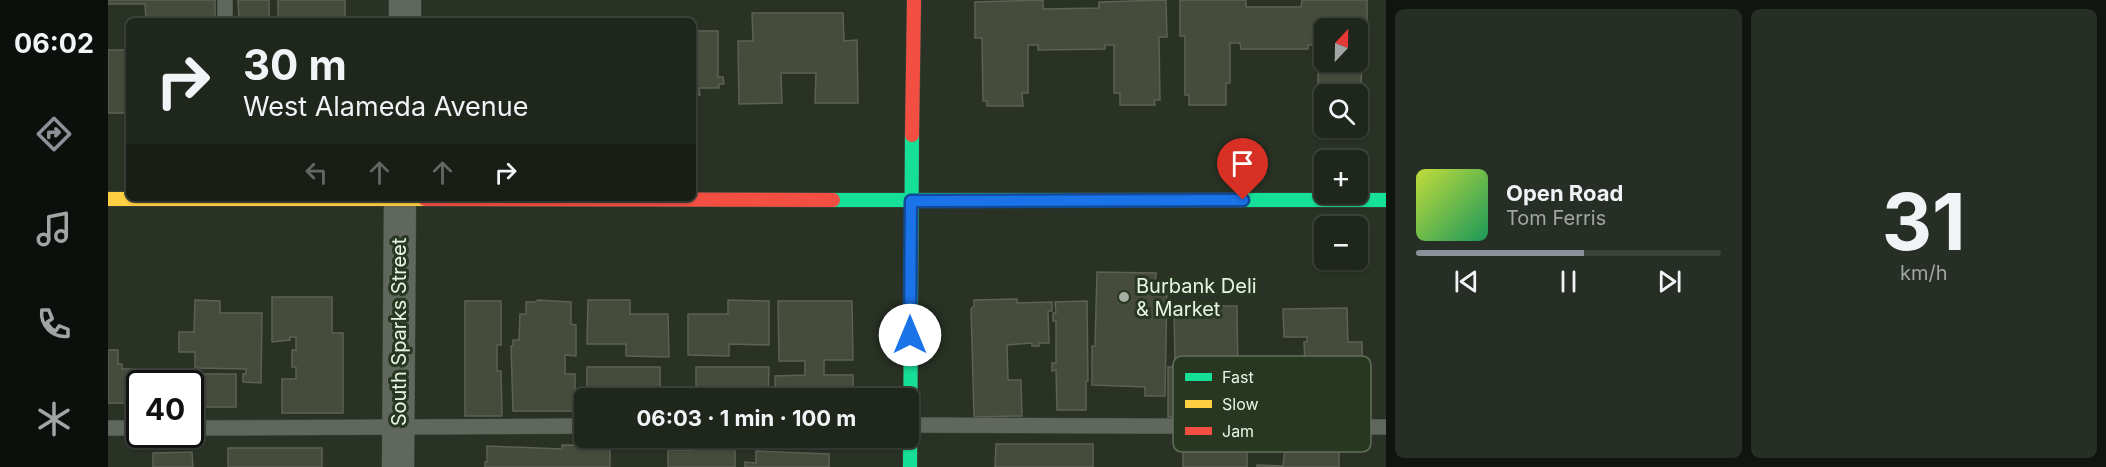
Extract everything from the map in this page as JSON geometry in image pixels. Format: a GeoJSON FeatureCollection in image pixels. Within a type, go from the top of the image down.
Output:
{"type":"FeatureCollection","features":[{"type":"Feature","properties":{"kind":"main road"},"geometry":{"type":"LineString","coordinates":[[910,388],[914,0]]}},
{"type":"Feature","properties":{"kind":"main road"},"geometry":{"type":"LineString","coordinates":[[108,199],[126,199]]}},
{"type":"Feature","properties":{"kind":"main road"},"geometry":{"type":"LineString","coordinates":[[696,200],[1386,200]]}},
{"type":"Feature","properties":{"kind":"main road"},"geometry":{"type":"LineString","coordinates":[[910,448],[910,467]]}},
{"type":"Feature","properties":{"kind":"street"},"geometry":{"type":"LineString","coordinates":[[405,0],[405,18]]}},
{"type":"Feature","properties":{"kind":"street","name":"South Sparks Street"},"geometry":{"type":"LineString","coordinates":[[398,467],[400,201]]}},
{"type":"Feature","properties":{"kind":"lane"},"geometry":{"type":"LineString","coordinates":[[225,0],[225,18]]}},
{"type":"Feature","properties":{"kind":"lane"},"geometry":{"type":"LineString","coordinates":[[919,425],[1173,426]]}},
{"type":"Feature","properties":{"kind":"lane"},"geometry":{"type":"LineString","coordinates":[[204,428],[574,426]]}},
{"type":"Feature","properties":{"kind":"lane"},"geometry":{"type":"LineString","coordinates":[[1371,427],[1386,427]]}},
{"type":"Feature","properties":{"kind":"lane"},"geometry":{"type":"LineString","coordinates":[[108,428],[126,428]]}},
{"type":"Feature","properties":{"kind":"building"},"geometry":{"type":"Polygon","coordinates":[[[108,0],[215,0],[215,18],[146,18],[145,4],[108,4],[108,0]]]}},
{"type":"Feature","properties":{"kind":"building"},"geometry":{"type":"Polygon","coordinates":[[[238,0],[269,0],[269,18],[239,18],[238,0]]]}},
{"type":"Feature","properties":{"kind":"building"},"geometry":{"type":"Polygon","coordinates":[[[278,0],[345,0],[345,17],[278,18],[278,0]]]}},
{"type":"Feature","properties":{"kind":"building"},"geometry":{"type":"Polygon","coordinates":[[[1043,0],[1043,9],[1099,8],[1099,2],[1166,0],[1167,37],[1159,37],[1160,100],[1154,100],[1155,105],[1120,105],[1120,93],[1114,93],[1114,45],[1105,45],[1105,49],[1038,50],[1038,45],[1028,45],[1028,93],[1022,93],[1023,106],[987,106],[987,101],[983,101],[982,38],[975,38],[975,2],[1043,0]]]}},
{"type":"Feature","properties":{"kind":"building"},"geometry":{"type":"Polygon","coordinates":[[[1180,0],[1246,0],[1246,7],[1301,7],[1302,0],[1367,0],[1367,18],[1314,18],[1314,45],[1308,45],[1308,49],[1241,49],[1240,43],[1230,43],[1230,83],[1226,83],[1226,105],[1189,105],[1189,95],[1185,95],[1185,36],[1180,36],[1180,0]]]}},
{"type":"Feature","properties":{"kind":"building"},"geometry":{"type":"Polygon","coordinates":[[[752,13],[843,13],[844,41],[857,40],[858,103],[815,103],[816,73],[781,73],[782,103],[739,104],[738,41],[753,41],[752,13]]]}},
{"type":"Feature","properties":{"kind":"building"},"geometry":{"type":"Polygon","coordinates":[[[696,31],[718,31],[718,77],[723,77],[724,84],[719,84],[719,88],[699,88],[700,95],[696,95],[696,31]]]}},
{"type":"Feature","properties":{"kind":"building"},"geometry":{"type":"Polygon","coordinates":[[[108,50],[126,50],[126,113],[108,113],[108,50]]]}},
{"type":"Feature","properties":{"kind":"building"},"geometry":{"type":"Polygon","coordinates":[[[1318,72],[1361,72],[1361,84],[1318,83],[1318,72]]]}},
{"type":"Feature","properties":{"kind":"building"},"geometry":{"type":"Polygon","coordinates":[[[1097,272],[1156,273],[1155,286],[1167,286],[1165,396],[1145,396],[1145,387],[1092,385],[1097,272]]]}},
{"type":"Feature","properties":{"kind":"building"},"geometry":{"type":"Polygon","coordinates":[[[272,297],[332,297],[332,333],[343,333],[343,413],[282,413],[282,379],[296,379],[296,367],[292,367],[292,350],[296,350],[296,337],[272,342],[272,297]]]}},
{"type":"Feature","properties":{"kind":"building"},"geometry":{"type":"Polygon","coordinates":[[[1017,299],[1017,303],[1052,302],[1052,311],[1048,311],[1049,343],[1039,343],[1039,346],[1032,346],[1032,343],[1007,345],[1008,380],[1021,380],[1022,416],[974,417],[971,309],[974,306],[974,300],[1017,299]]]}},
{"type":"Feature","properties":{"kind":"building"},"geometry":{"type":"Polygon","coordinates":[[[195,300],[220,301],[220,313],[262,313],[261,383],[243,382],[246,369],[195,368],[195,352],[179,352],[179,332],[194,332],[195,300]]]}},
{"type":"Feature","properties":{"kind":"building"},"geometry":{"type":"Polygon","coordinates":[[[538,300],[571,302],[571,324],[576,325],[576,356],[565,355],[565,374],[575,374],[574,411],[513,411],[511,346],[513,346],[513,340],[519,340],[520,314],[526,314],[526,302],[538,300]]]}},
{"type":"Feature","properties":{"kind":"building"},"geometry":{"type":"Polygon","coordinates":[[[588,300],[630,300],[630,314],[668,314],[669,357],[626,356],[626,344],[587,344],[588,300]]]}},
{"type":"Feature","properties":{"kind":"building"},"geometry":{"type":"Polygon","coordinates":[[[728,300],[769,301],[769,345],[729,344],[729,356],[688,355],[688,314],[728,314],[728,300]]]}},
{"type":"Feature","properties":{"kind":"building"},"geometry":{"type":"Polygon","coordinates":[[[465,301],[501,301],[501,345],[497,345],[497,371],[501,371],[502,416],[465,416],[465,301]]]}},
{"type":"Feature","properties":{"kind":"building"},"geometry":{"type":"Polygon","coordinates":[[[778,301],[852,301],[853,360],[824,360],[824,375],[853,375],[853,388],[775,388],[775,376],[805,375],[805,361],[779,361],[778,301]]]}},
{"type":"Feature","properties":{"kind":"building"},"geometry":{"type":"Polygon","coordinates":[[[1087,301],[1086,410],[1057,410],[1056,370],[1052,371],[1052,363],[1056,363],[1056,321],[1053,321],[1053,313],[1056,313],[1055,302],[1087,301]]]}},
{"type":"Feature","properties":{"kind":"building"},"geometry":{"type":"Polygon","coordinates":[[[1174,306],[1237,306],[1238,356],[1175,356],[1174,306]]]}},
{"type":"Feature","properties":{"kind":"building"},"geometry":{"type":"Polygon","coordinates":[[[1347,308],[1348,342],[1362,342],[1362,356],[1305,356],[1304,342],[1307,342],[1307,337],[1284,337],[1283,309],[1347,308]]]}},
{"type":"Feature","properties":{"kind":"building"},"geometry":{"type":"Polygon","coordinates":[[[108,350],[118,350],[118,364],[122,364],[122,369],[136,370],[126,370],[126,403],[108,403],[108,350]]]}},
{"type":"Feature","properties":{"kind":"building"},"geometry":{"type":"Polygon","coordinates":[[[587,367],[660,367],[660,388],[587,388],[587,367]]]}},
{"type":"Feature","properties":{"kind":"building"},"geometry":{"type":"Polygon","coordinates":[[[696,367],[769,367],[768,388],[696,388],[696,367]]]}},
{"type":"Feature","properties":{"kind":"building"},"geometry":{"type":"Polygon","coordinates":[[[1168,367],[1173,367],[1173,417],[1168,417],[1168,367]]]}},
{"type":"Feature","properties":{"kind":"building"},"geometry":{"type":"Polygon","coordinates":[[[204,374],[236,374],[236,407],[204,407],[204,374]]]}},
{"type":"Feature","properties":{"kind":"building"},"geometry":{"type":"Polygon","coordinates":[[[996,444],[1093,444],[1093,467],[995,467],[996,444]]]}},
{"type":"Feature","properties":{"kind":"building"},"geometry":{"type":"Polygon","coordinates":[[[562,445],[574,445],[574,448],[610,448],[610,467],[485,467],[487,446],[562,449],[562,445]]]}},
{"type":"Feature","properties":{"kind":"building"},"geometry":{"type":"Polygon","coordinates":[[[228,448],[322,448],[322,467],[228,467],[228,448]]]}},
{"type":"Feature","properties":{"kind":"building"},"geometry":{"type":"Polygon","coordinates":[[[693,448],[735,448],[735,467],[668,467],[668,450],[693,450],[693,448]]]}},
{"type":"Feature","properties":{"kind":"building"},"geometry":{"type":"Polygon","coordinates":[[[756,451],[829,454],[829,467],[745,467],[745,462],[756,463],[756,451]]]}},
{"type":"Feature","properties":{"kind":"building"},"geometry":{"type":"Polygon","coordinates":[[[192,452],[193,467],[153,467],[153,453],[192,452]]]}},
{"type":"Feature","properties":{"kind":"building"},"geometry":{"type":"Polygon","coordinates":[[[1183,452],[1247,452],[1247,467],[1183,467],[1183,452]]]}},
{"type":"Feature","properties":{"kind":"building"},"geometry":{"type":"Polygon","coordinates":[[[1285,452],[1339,452],[1339,467],[1257,467],[1257,465],[1283,466],[1285,452]]]}},
{"type":"Feature","properties":{"kind":"traffic: fast"},"geometry":{"type":"LineString","coordinates":[[910,467],[912,135]]}},
{"type":"Feature","properties":{"kind":"traffic: fast"},"geometry":{"type":"LineString","coordinates":[[833,200],[1386,200]]}},
{"type":"Feature","properties":{"kind":"traffic: slow"},"geometry":{"type":"LineString","coordinates":[[108,199],[126,199]]}},
{"type":"Feature","properties":{"kind":"traffic: jam"},"geometry":{"type":"LineString","coordinates":[[912,135],[914,0]]}},
{"type":"Feature","properties":{"kind":"traffic: jam"},"geometry":{"type":"LineString","coordinates":[[696,200],[833,200]]}},
{"type":"Feature","properties":{"kind":"place","name":"Burbank Deli & Market"},"geometry":{"type":"Point","coordinates":[1124,297]}},
{"type":"Feature","properties":{"kind":"route"},"geometry":{"type":"LineString","coordinates":[[910,335],[911,201],[1243,200]]}}]}
